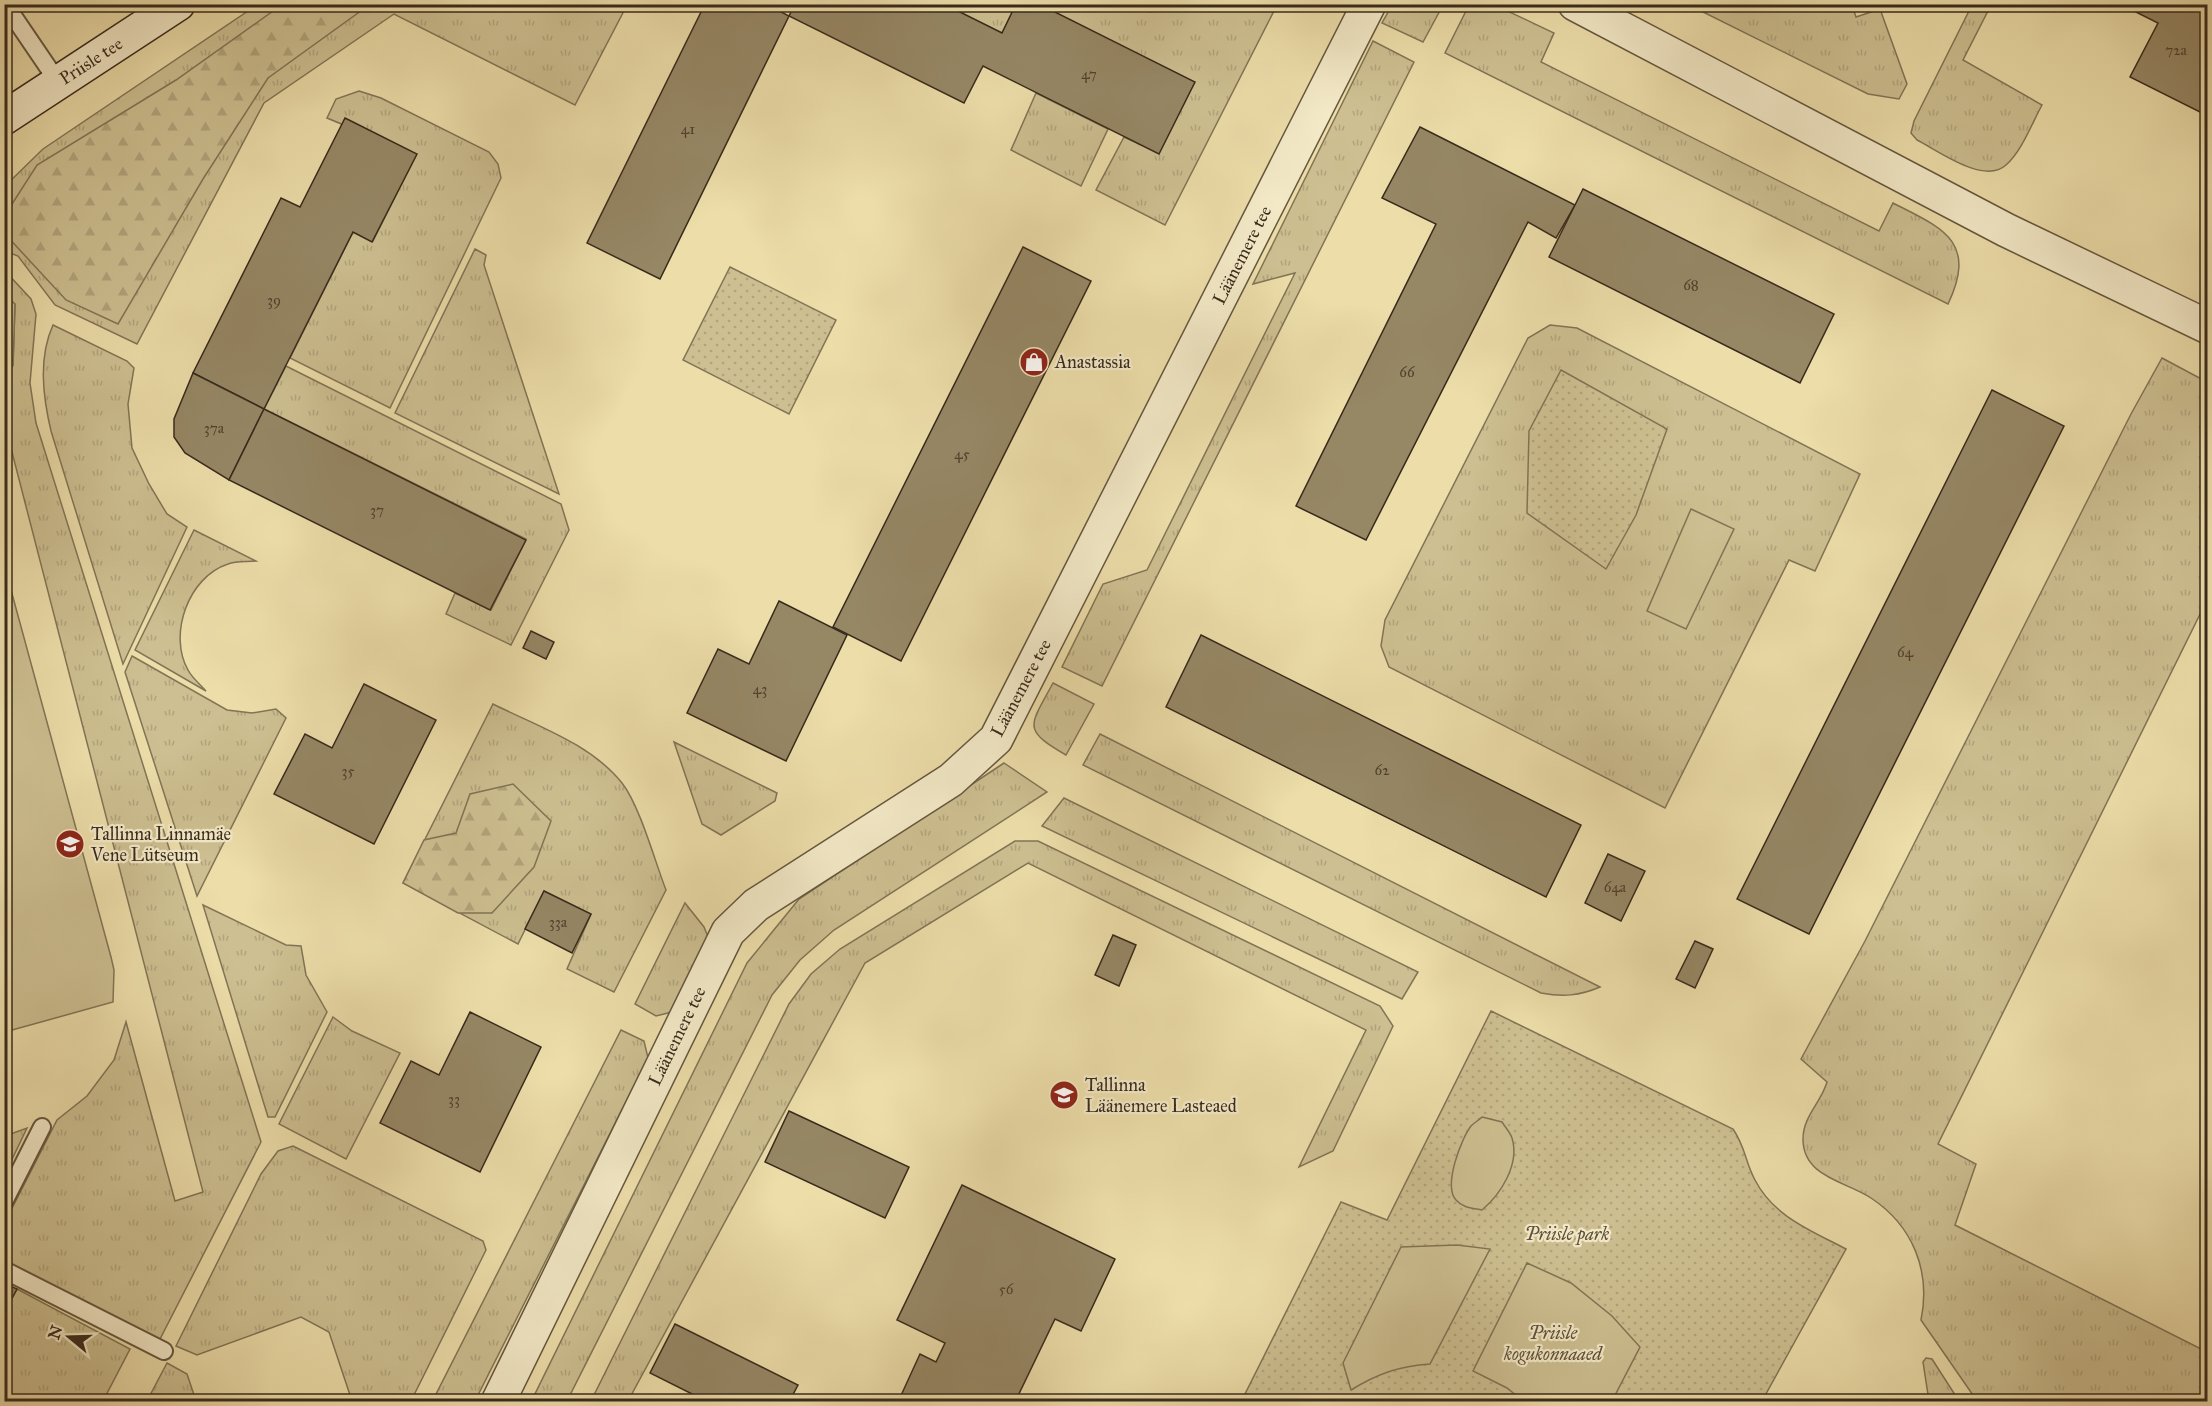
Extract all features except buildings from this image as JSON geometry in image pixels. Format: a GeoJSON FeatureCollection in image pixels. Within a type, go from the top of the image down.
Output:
{"type":"FeatureCollection","features":[{"type":"Feature","properties":{"kind":"street","name":"Priisle tee"},"geometry":{"type":"LineString","coordinates":[[4,118],[178,4]]}},
{"type":"Feature","properties":{"kind":"street","name":"Läänemere tee"},"geometry":{"type":"LineString","coordinates":[[498,1401],[728,932],[756,904],[951,780],[996,739],[1369,4]]}},
{"type":"Feature","properties":{"kind":"street"},"geometry":{"type":"LineString","coordinates":[[1575,4],[2006,230],[2208,327]]}},
{"type":"Feature","properties":{"kind":"lane"},"geometry":{"type":"LineString","coordinates":[[5,4],[58,82]]}},
{"type":"Feature","properties":{"kind":"lane"},"geometry":{"type":"LineString","coordinates":[[4,1202],[42,1127]]}},
{"type":"Feature","properties":{"kind":"lane"},"geometry":{"type":"LineString","coordinates":[[4,1270],[164,1351]]}},
{"type":"Feature","properties":{"kind":"green space"},"geometry":{"type":"Polygon","coordinates":[[[283,4],[369,5],[268,78],[203,179],[118,324],[66,300],[5,234],[5,215],[37,165],[176,80],[283,4]]]}},
{"type":"Feature","properties":{"kind":"green space"},"geometry":{"type":"Polygon","coordinates":[[[257,5],[627,5],[575,105],[394,14],[264,103],[137,344],[55,305],[18,256],[5,251],[4,187],[43,149],[257,5]]]}},
{"type":"Feature","properties":{"kind":"green space"},"geometry":{"type":"Polygon","coordinates":[[[944,5],[1016,5],[1002,33],[944,5]]]}},
{"type":"Feature","properties":{"kind":"green space"},"geometry":{"type":"Polygon","coordinates":[[[1039,5],[1124,5],[1151,12],[1178,5],[1277,5],[1165,225],[1096,190],[1124,137],[1159,153],[1194,82],[1039,5]]]}},
{"type":"Feature","properties":{"kind":"green space"},"geometry":{"type":"Polygon","coordinates":[[[1392,5],[1443,5],[1423,42],[1382,23],[1392,5]]]}},
{"type":"Feature","properties":{"kind":"green space"},"geometry":{"type":"Polygon","coordinates":[[[1469,5],[1495,5],[1554,33],[1541,62],[1879,231],[1893,203],[1926,220],[1950,239],[1957,251],[1959,265],[1956,283],[1948,304],[1445,53],[1469,5]]]}},
{"type":"Feature","properties":{"kind":"green space"},"geometry":{"type":"Polygon","coordinates":[[[1689,5],[1852,5],[1856,17],[1880,9],[1907,84],[1899,99],[1868,94],[1689,5]]]}},
{"type":"Feature","properties":{"kind":"green space"},"geometry":{"type":"Polygon","coordinates":[[[1972,5],[1991,5],[1963,60],[2042,105],[2017,152],[2006,165],[1997,170],[1974,169],[1961,164],[1917,140],[1911,133],[1914,121],[1972,5]]]}},
{"type":"Feature","properties":{"kind":"green space"},"geometry":{"type":"Polygon","coordinates":[[[1373,41],[1414,62],[1102,686],[1062,667],[1103,584],[1147,570],[1295,273],[1253,284],[1373,41]]]}},
{"type":"Feature","properties":{"kind":"green space"},"geometry":{"type":"Polygon","coordinates":[[[359,91],[381,98],[489,152],[498,164],[501,178],[390,408],[290,358],[353,232],[373,241],[416,155],[327,118],[336,99],[359,91]]]}},
{"type":"Feature","properties":{"kind":"green space"},"geometry":{"type":"Polygon","coordinates":[[[1036,93],[1108,129],[1081,186],[1011,150],[1036,93]]]}},
{"type":"Feature","properties":{"kind":"green space"},"geometry":{"type":"Polygon","coordinates":[[[475,249],[486,255],[484,265],[559,494],[395,413],[475,249]]]}},
{"type":"Feature","properties":{"kind":"green space"},"geometry":{"type":"Polygon","coordinates":[[[730,267],[836,320],[789,414],[683,360],[730,267]]]}},
{"type":"Feature","properties":{"kind":"green space"},"geometry":{"type":"Polygon","coordinates":[[[5,271],[31,299],[36,314],[30,383],[36,423],[261,1142],[159,1341],[5,1261],[4,1224],[57,1120],[87,1096],[114,1060],[126,1022],[175,1201],[203,1192],[5,425],[5,378],[13,365],[15,304],[5,295],[5,271]]]}},
{"type":"Feature","properties":{"kind":"green space"},"geometry":{"type":"Polygon","coordinates":[[[5,295],[15,304],[13,365],[5,378],[5,295]]]}},
{"type":"Feature","properties":{"kind":"green space"},"geometry":{"type":"Polygon","coordinates":[[[53,325],[127,361],[134,368],[128,404],[132,448],[149,484],[167,514],[187,527],[123,664],[48,418],[43,378],[45,351],[53,325]]]}},
{"type":"Feature","properties":{"kind":"green space"},"geometry":{"type":"Polygon","coordinates":[[[1550,325],[1577,328],[1860,474],[1815,571],[1789,560],[1665,808],[1389,667],[1381,646],[1385,620],[1528,338],[1550,325]]]}},
{"type":"Feature","properties":{"kind":"green space"},"geometry":{"type":"Polygon","coordinates":[[[2162,358],[2207,382],[2207,600],[1938,1144],[1976,1164],[1955,1225],[2203,1350],[2207,1342],[2207,1401],[1977,1401],[1921,1320],[1923,1284],[1921,1267],[1908,1236],[1886,1209],[1861,1192],[1827,1176],[1810,1162],[1805,1152],[1804,1131],[1809,1116],[1827,1082],[1801,1059],[1865,941],[2131,414],[2162,358]]]}},
{"type":"Feature","properties":{"kind":"green space"},"geometry":{"type":"Polygon","coordinates":[[[286,366],[561,504],[569,530],[511,645],[446,614],[455,593],[491,610],[526,539],[264,409],[286,366]]]}},
{"type":"Feature","properties":{"kind":"green space"},"geometry":{"type":"Polygon","coordinates":[[[1561,370],[1667,429],[1636,515],[1606,569],[1527,513],[1529,431],[1561,370]]]}},
{"type":"Feature","properties":{"kind":"green space"},"geometry":{"type":"Polygon","coordinates":[[[1691,509],[1734,529],[1686,629],[1647,611],[1691,509]]]}},
{"type":"Feature","properties":{"kind":"green space"},"geometry":{"type":"Polygon","coordinates":[[[194,530],[256,561],[231,563],[214,571],[192,594],[186,609],[181,625],[182,656],[194,679],[206,691],[135,650],[194,530]]]}},
{"type":"Feature","properties":{"kind":"green space"},"geometry":{"type":"Polygon","coordinates":[[[5,568],[114,970],[113,1002],[5,1032],[5,568]]]}},
{"type":"Feature","properties":{"kind":"green space"},"geometry":{"type":"Polygon","coordinates":[[[132,656],[227,710],[252,713],[276,709],[286,718],[197,896],[125,672],[132,656]]]}},
{"type":"Feature","properties":{"kind":"green space"},"geometry":{"type":"Polygon","coordinates":[[[1053,683],[1094,704],[1066,755],[1042,739],[1034,725],[1039,709],[1053,683]]]}},
{"type":"Feature","properties":{"kind":"green space"},"geometry":{"type":"Polygon","coordinates":[[[493,704],[562,737],[595,757],[622,783],[635,805],[666,890],[614,992],[567,969],[591,914],[544,891],[518,944],[403,883],[493,704]]]}},
{"type":"Feature","properties":{"kind":"green space"},"geometry":{"type":"Polygon","coordinates":[[[1100,734],[1600,987],[1571,995],[1541,993],[1083,765],[1100,734]]]}},
{"type":"Feature","properties":{"kind":"green space"},"geometry":{"type":"Polygon","coordinates":[[[674,742],[777,793],[775,801],[721,835],[702,824],[674,742]]]}},
{"type":"Feature","properties":{"kind":"green space"},"geometry":{"type":"Polygon","coordinates":[[[1004,763],[1047,792],[834,930],[800,960],[772,995],[567,1401],[531,1402],[747,963],[799,899],[1004,763]]]}},
{"type":"Feature","properties":{"kind":"green space"},"geometry":{"type":"Polygon","coordinates":[[[513,784],[551,821],[534,867],[492,913],[458,913],[403,883],[424,840],[456,833],[470,794],[513,784]]]}},
{"type":"Feature","properties":{"kind":"green space"},"geometry":{"type":"Polygon","coordinates":[[[1064,798],[1418,972],[1402,999],[1042,826],[1064,798]]]}},
{"type":"Feature","properties":{"kind":"green space"},"geometry":{"type":"Polygon","coordinates":[[[1015,841],[1038,841],[1380,1006],[1393,1026],[1333,1151],[1299,1167],[1366,1030],[1028,863],[865,963],[628,1401],[591,1401],[789,1004],[811,974],[840,949],[1015,841]]]}},
{"type":"Feature","properties":{"kind":"green space"},"geometry":{"type":"Polygon","coordinates":[[[685,903],[704,927],[710,942],[676,1011],[656,1016],[635,1004],[685,903]]]}},
{"type":"Feature","properties":{"kind":"green space"},"geometry":{"type":"Polygon","coordinates":[[[203,905],[286,945],[301,946],[306,975],[327,1012],[275,1117],[268,1117],[203,905]]]}},
{"type":"Feature","properties":{"kind":"green space","name":"Priisle park"},"geometry":{"type":"Polygon","coordinates":[[[1491,1011],[1733,1129],[1741,1142],[1755,1180],[1772,1204],[1795,1222],[1846,1249],[1762,1401],[1241,1402],[1341,1202],[1387,1220],[1491,1011]]]}},
{"type":"Feature","properties":{"kind":"green space"},"geometry":{"type":"Polygon","coordinates":[[[333,1017],[352,1031],[400,1053],[346,1159],[279,1124],[333,1017]]]}},
{"type":"Feature","properties":{"kind":"green space"},"geometry":{"type":"Polygon","coordinates":[[[621,1030],[644,1041],[648,1058],[475,1401],[432,1402],[621,1030]]]}},
{"type":"Feature","properties":{"kind":"green space"},"geometry":{"type":"Polygon","coordinates":[[[1482,1117],[1502,1122],[1511,1136],[1514,1148],[1507,1178],[1496,1196],[1482,1210],[1459,1203],[1451,1184],[1455,1163],[1467,1132],[1482,1117]]]}},
{"type":"Feature","properties":{"kind":"green space"},"geometry":{"type":"Polygon","coordinates":[[[27,1128],[5,1174],[5,1136],[27,1128]]]}},
{"type":"Feature","properties":{"kind":"green space"},"geometry":{"type":"Polygon","coordinates":[[[293,1146],[483,1241],[486,1250],[411,1401],[352,1401],[329,1332],[301,1317],[197,1355],[176,1346],[261,1174],[278,1151],[293,1146]]]}},
{"type":"Feature","properties":{"kind":"green space","name":"Priisle kogukonnaaed"},"geometry":{"type":"Polygon","coordinates":[[[1457,1245],[1490,1249],[1430,1364],[1389,1372],[1370,1379],[1351,1390],[1343,1363],[1401,1247],[1457,1245]]]}},
{"type":"Feature","properties":{"kind":"green space","name":"Priisle kogukonnaaed"},"geometry":{"type":"Polygon","coordinates":[[[1527,1263],[1571,1283],[1612,1316],[1640,1347],[1612,1401],[1523,1401],[1507,1388],[1473,1371],[1527,1263]]]}},
{"type":"Feature","properties":{"kind":"green space"},"geometry":{"type":"Polygon","coordinates":[[[17,1289],[130,1349],[103,1401],[5,1401],[4,1313],[17,1289]]]}},
{"type":"Feature","properties":{"kind":"green space"},"geometry":{"type":"Polygon","coordinates":[[[1926,1358],[1932,1359],[1959,1401],[1929,1401],[1923,1362],[1926,1358]]]}},
{"type":"Feature","properties":{"kind":"green space"},"geometry":{"type":"Polygon","coordinates":[[[167,1363],[187,1374],[196,1401],[147,1401],[167,1363]]]}},
{"type":"Feature","properties":{"kind":"place","name":"Anastassia"},"geometry":{"type":"Point","coordinates":[1034,362]}},
{"type":"Feature","properties":{"kind":"place","name":"Tallinna Linnamäe Vene Lütseum"},"geometry":{"type":"Point","coordinates":[70,844]}},
{"type":"Feature","properties":{"kind":"place","name":"Tallinna Läänemere Lasteaed"},"geometry":{"type":"Point","coordinates":[1064,1095]}}]}
